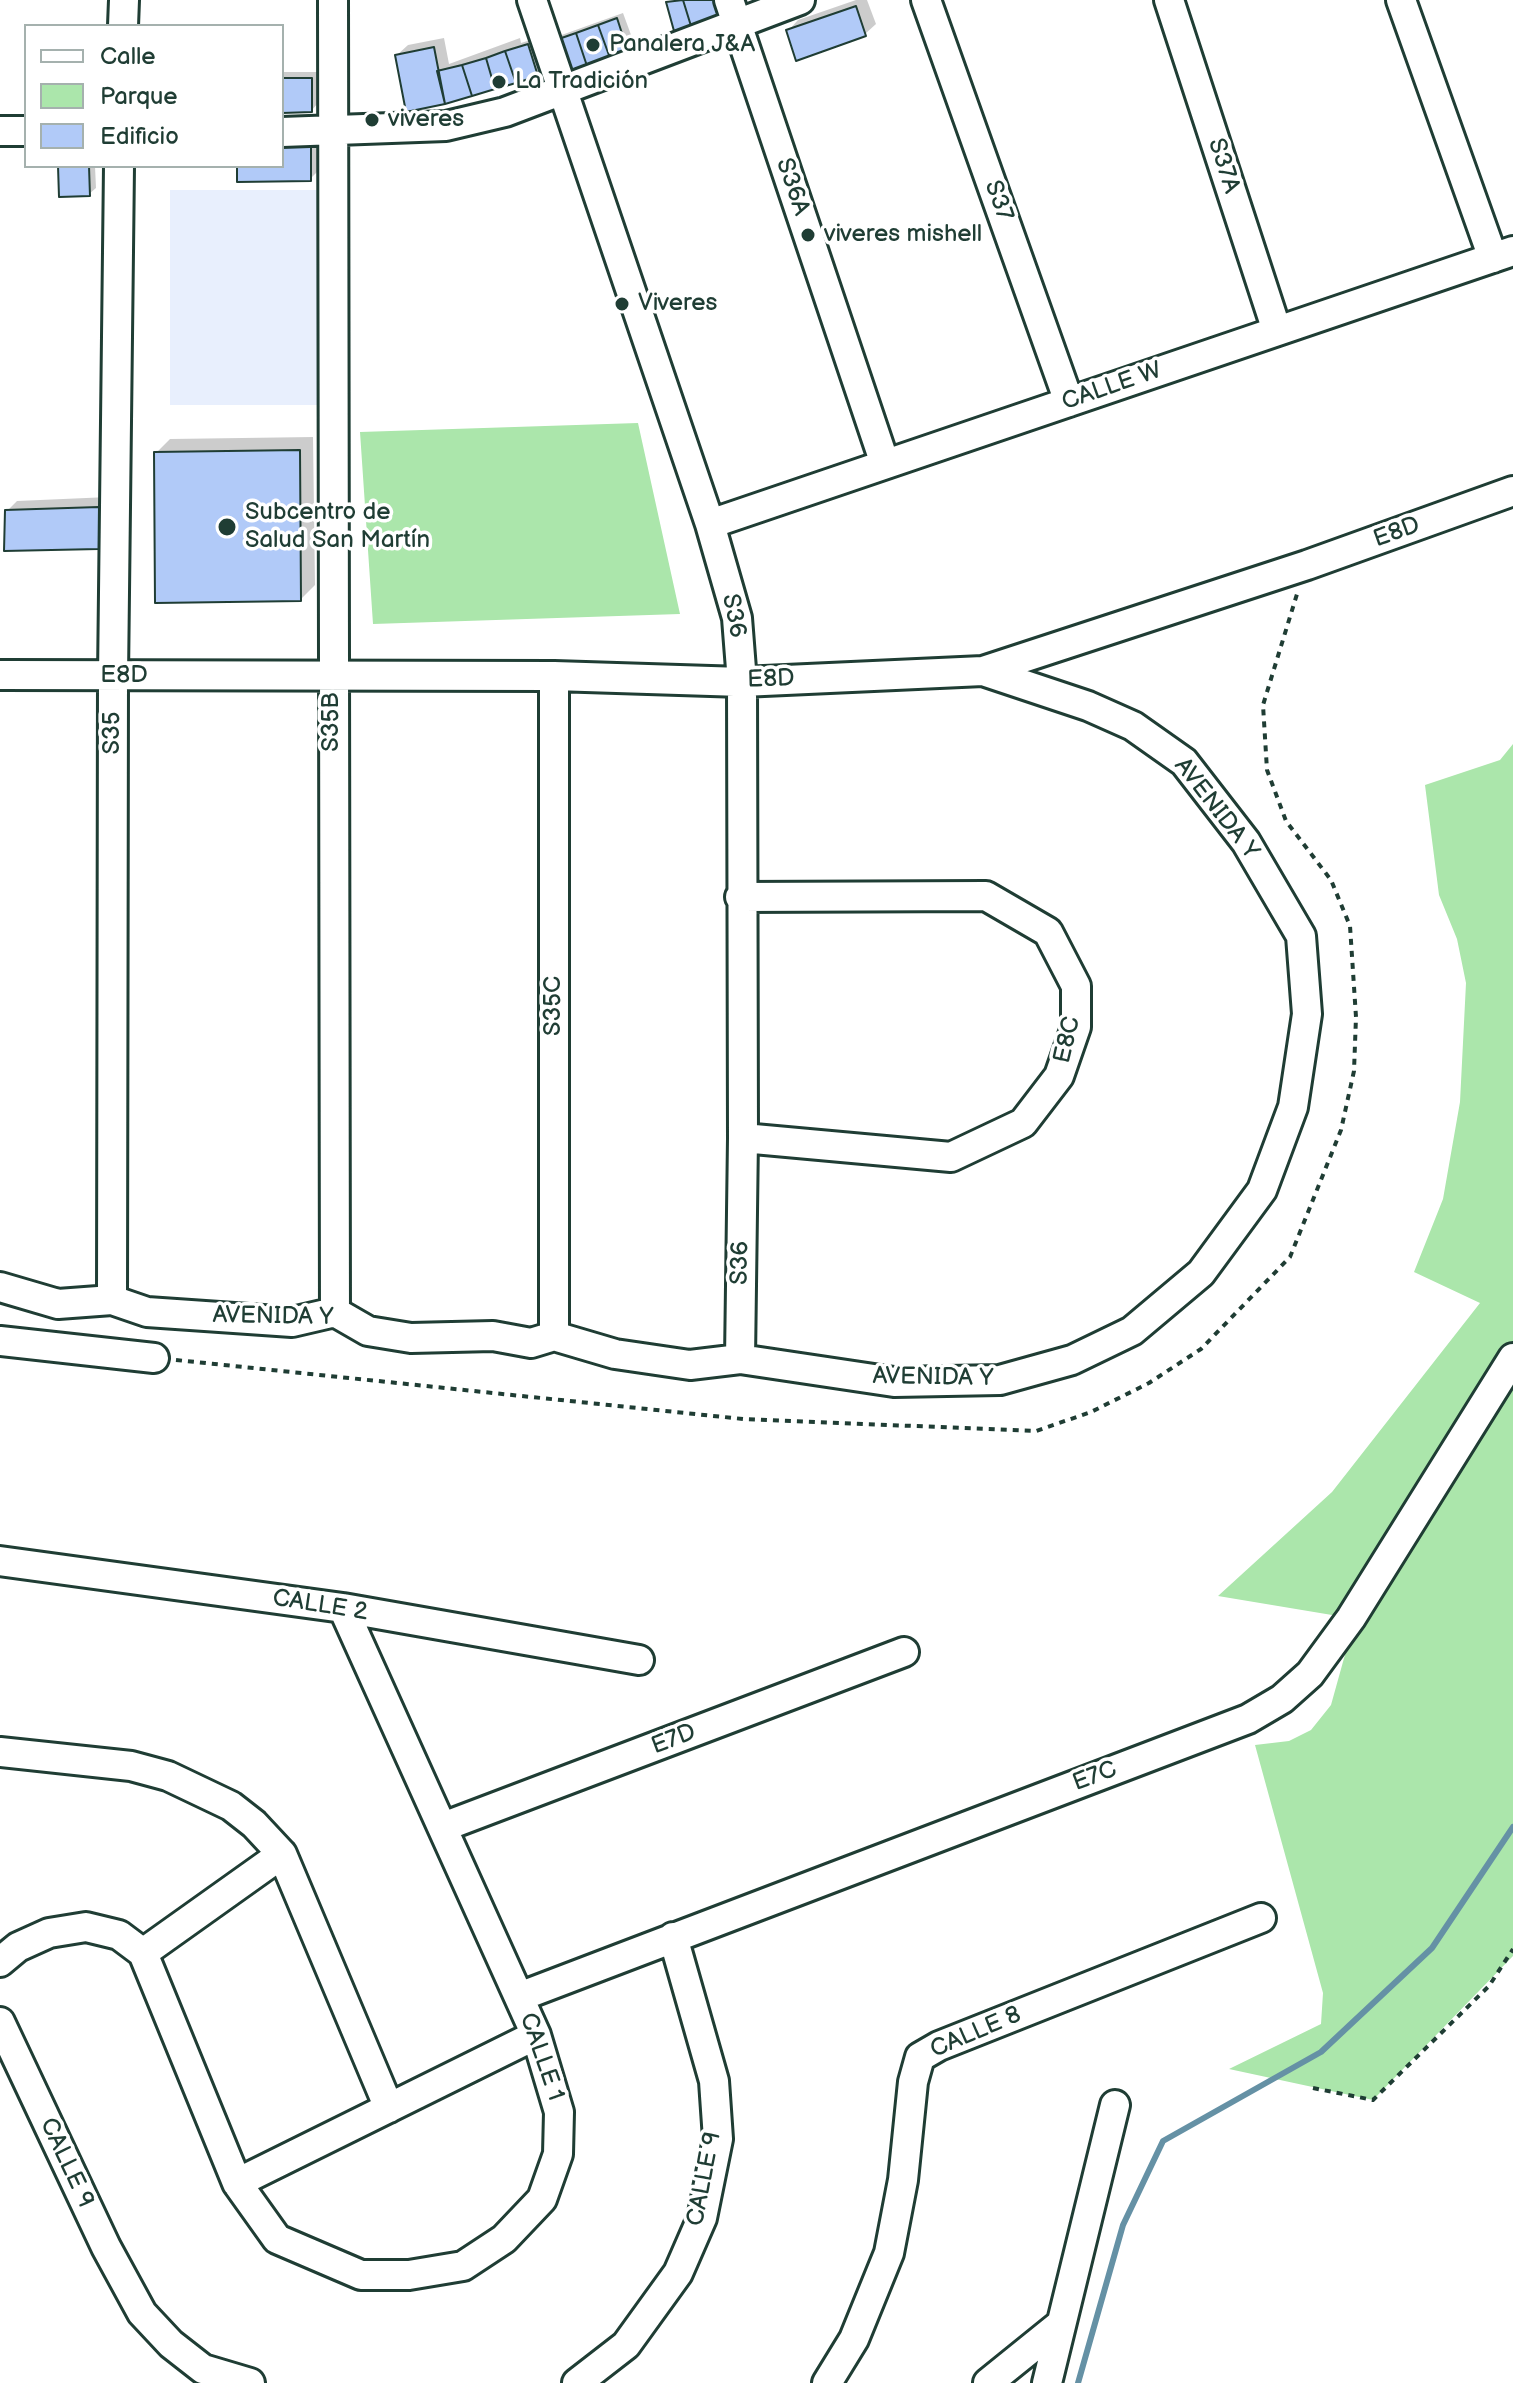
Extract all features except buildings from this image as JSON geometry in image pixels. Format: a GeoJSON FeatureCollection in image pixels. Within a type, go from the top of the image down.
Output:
{"type":"FeatureCollection","features":[{"type":"Feature","properties":{"kind":"street"},"geometry":{"type":"LineString","coordinates":[[123,24],[124,0]]}},
{"type":"Feature","properties":{"kind":"street","name":"S35B"},"geometry":{"type":"LineString","coordinates":[[333,0],[331,676],[335,1312]]}},
{"type":"Feature","properties":{"kind":"street","name":"S36"},"geometry":{"type":"LineString","coordinates":[[532,0],[710,524],[737,618],[742,682],[740,1359]]}},
{"type":"Feature","properties":{"kind":"street"},"geometry":{"type":"LineString","coordinates":[[284,132],[446,126],[505,112],[562,92],[733,11],[800,0]]}},
{"type":"Feature","properties":{"kind":"street","name":"S37"},"geometry":{"type":"LineString","coordinates":[[926,0],[1069,402]]}},
{"type":"Feature","properties":{"kind":"street","name":"S37A"},"geometry":{"type":"LineString","coordinates":[[1169,0],[1277,331]]}},
{"type":"Feature","properties":{"kind":"street"},"geometry":{"type":"LineString","coordinates":[[1401,0],[1503,255]]}},
{"type":"Feature","properties":{"kind":"street","name":"S36A"},"geometry":{"type":"LineString","coordinates":[[733,11],[885,464]]}},
{"type":"Feature","properties":{"kind":"street"},"geometry":{"type":"LineString","coordinates":[[0,131],[24,131]]}},
{"type":"Feature","properties":{"kind":"street","name":"S35"},"geometry":{"type":"LineString","coordinates":[[112,1300],[113,677],[119,168]]}},
{"type":"Feature","properties":{"kind":"street","name":"CALLE W"},"geometry":{"type":"LineString","coordinates":[[710,524],[1503,255]]}},
{"type":"Feature","properties":{"kind":"street","name":"E8D"},"geometry":{"type":"LineString","coordinates":[[0,675],[554,676],[742,682],[983,671],[1307,565],[1513,491]]}},
{"type":"Feature","properties":{"kind":"street","name":"AVENIDA Y"},"geometry":{"type":"LineString","coordinates":[[0,1287],[58,1304],[112,1300],[147,1312],[292,1322],[335,1312],[368,1331],[411,1338],[493,1336],[531,1343],[554,1336],[615,1354],[690,1365],[740,1359],[894,1382],[1000,1380],[1072,1360],[1132,1331],[1201,1273],[1262,1190],[1293,1107],[1307,1014],[1301,936],[1246,842],[1184,762],[1133,726],[1088,706],[983,671]]}},
{"type":"Feature","properties":{"kind":"street","name":"S35C"},"geometry":{"type":"LineString","coordinates":[[554,676],[554,1336]]}},
{"type":"Feature","properties":{"kind":"street","name":"E8C"},"geometry":{"type":"LineString","coordinates":[[740,897],[986,896],[1048,932],[1076,986],[1076,1027],[1059,1076],[1023,1123],[951,1157],[743,1138]]}},
{"type":"Feature","properties":{"kind":"street"},"geometry":{"type":"LineString","coordinates":[[0,1341],[154,1358]]}},
{"type":"Feature","properties":{"kind":"street","name":"E7C"},"geometry":{"type":"LineString","coordinates":[[519,1997],[1248,1719],[1282,1699],[1310,1674],[1351,1618],[1513,1358]]}},
{"type":"Feature","properties":{"kind":"street","name":"CALLE 2"},"geometry":{"type":"LineString","coordinates":[[0,1561],[343,1608],[639,1660]]}},
{"type":"Feature","properties":{"kind":"street","name":"CALLE 1"},"geometry":{"type":"LineString","coordinates":[[143,1953],[237,2183],[277,2239],[361,2275],[409,2275],[463,2266],[504,2239],[542,2199],[558,2154],[559,2112],[536,2035],[343,1608]]}},
{"type":"Feature","properties":{"kind":"street","name":"E7D"},"geometry":{"type":"LineString","coordinates":[[443,1827],[904,1652]]}},
{"type":"Feature","properties":{"kind":"street"},"geometry":{"type":"LineString","coordinates":[[0,1752],[131,1766],[168,1776],[231,1806],[282,1854],[389,2108]]}},
{"type":"Feature","properties":{"kind":"street"},"geometry":{"type":"LineString","coordinates":[[6,1951],[49,1933],[86,1927],[119,1935],[143,1953],[282,1854]]}},
{"type":"Feature","properties":{"kind":"street","name":"CALLE 8"},"geometry":{"type":"LineString","coordinates":[[827,2383],[854,2339],[889,2253],[903,2180],[913,2082],[920,2057],[939,2046],[1261,1918]]}},
{"type":"Feature","properties":{"kind":"street","name":"CALLE 9"},"geometry":{"type":"LineString","coordinates":[[577,2383],[626,2345],[678,2273],[702,2218],[718,2139],[714,2081],[673,1937]]}},
{"type":"Feature","properties":{"kind":"street","name":"CALLE 9"},"geometry":{"type":"LineString","coordinates":[[0,2022],[106,2247],[142,2313],[171,2344],[203,2369],[250,2383]]}},
{"type":"Feature","properties":{"kind":"street"},"geometry":{"type":"LineString","coordinates":[[237,2183],[536,2035]]}},
{"type":"Feature","properties":{"kind":"street"},"geometry":{"type":"LineString","coordinates":[[1047,2383],[1115,2105]]}},
{"type":"Feature","properties":{"kind":"street"},"geometry":{"type":"LineString","coordinates":[[988,2383],[1061,2324]]}},
{"type":"Feature","properties":{"kind":"path"},"geometry":{"type":"LineString","coordinates":[[154,1358],[743,1419],[1036,1431],[1103,1406],[1149,1383],[1201,1349],[1290,1257],[1341,1130],[1354,1071],[1356,1017],[1350,926],[1331,880],[1286,821],[1267,770],[1263,705],[1307,565]]}},
{"type":"Feature","properties":{"kind":"path"},"geometry":{"type":"LineString","coordinates":[[1313,2088],[1373,2100],[1489,1986],[1513,1949]]}},
{"type":"Feature","properties":{"kind":"shaded area"},"geometry":{"type":"Polygon","coordinates":[[[170,190],[320,190],[320,405],[170,405],[170,190]]]}},
{"type":"Feature","properties":{"kind":"green space"},"geometry":{"type":"Polygon","coordinates":[[[638,423],[680,614],[373,624],[360,432],[638,423]]]}},
{"type":"Feature","properties":{"kind":"green space"},"geometry":{"type":"Polygon","coordinates":[[[1513,744],[1513,1956],[1373,2100],[1229,2069],[1321,2024],[1323,1993],[1255,1745],[1289,1741],[1311,1730],[1331,1705],[1346,1651],[1342,1631],[1350,1618],[1218,1596],[1332,1492],[1480,1303],[1414,1272],[1443,1199],[1460,1102],[1466,983],[1457,939],[1439,895],[1425,785],[1500,760],[1513,744]]]}},
{"type":"Feature","properties":{"kind":"waterway"},"geometry":{"type":"LineString","coordinates":[[1078,2383],[1123,2225],[1163,2141],[1321,2052],[1432,1948],[1513,1827]]}},
{"type":"Feature","properties":{"kind":"place","name":"Panalera J&A"},"geometry":{"type":"Point","coordinates":[593,45]}},
{"type":"Feature","properties":{"kind":"place","name":"La Tradición"},"geometry":{"type":"Point","coordinates":[499,82]}},
{"type":"Feature","properties":{"kind":"place","name":"viveres"},"geometry":{"type":"Point","coordinates":[372,120]}},
{"type":"Feature","properties":{"kind":"place","name":"viveres mishell"},"geometry":{"type":"Point","coordinates":[808,235]}},
{"type":"Feature","properties":{"kind":"place","name":"Viveres"},"geometry":{"type":"Point","coordinates":[622,304]}},
{"type":"Feature","properties":{"kind":"place","name":"Subcentro de Salud San Martín"},"geometry":{"type":"Point","coordinates":[227,527]}}]}
